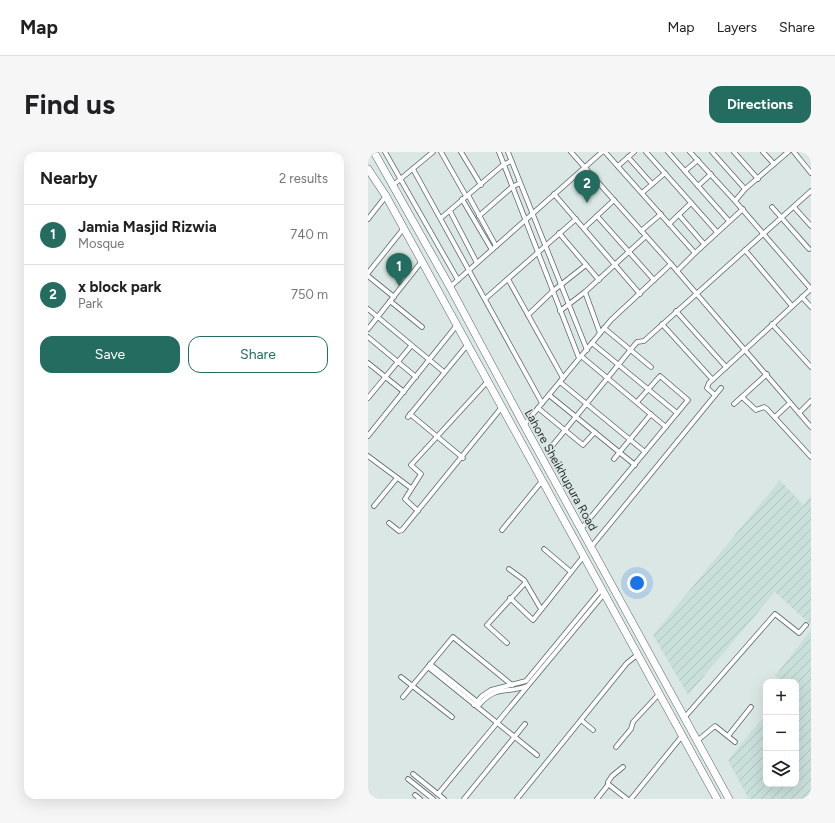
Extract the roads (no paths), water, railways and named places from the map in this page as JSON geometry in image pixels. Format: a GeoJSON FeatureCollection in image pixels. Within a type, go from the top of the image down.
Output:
{"type":"FeatureCollection","features":[{"type":"Feature","properties":{"kind":"highway","name":"Lahore Sheikhupura Road"},"geometry":{"type":"LineString","coordinates":[[374,152],[450,287],[524,426],[729,799]]}},
{"type":"Feature","properties":{"kind":"highway","name":"Lahore Sheikhupura Road"},"geometry":{"type":"LineString","coordinates":[[368,168],[404,228],[602,592],[717,799]]}},
{"type":"Feature","properties":{"kind":"highway"},"geometry":{"type":"LineString","coordinates":[[702,772],[711,766]]}},
{"type":"Feature","properties":{"kind":"street"},"geometry":{"type":"LineString","coordinates":[[391,152],[386,154],[458,280]]}},
{"type":"Feature","properties":{"kind":"street"},"geometry":{"type":"LineString","coordinates":[[392,186],[433,152]]}},
{"type":"Feature","properties":{"kind":"street"},"geometry":{"type":"LineString","coordinates":[[442,152],[492,250]]}},
{"type":"Feature","properties":{"kind":"street"},"geometry":{"type":"LineString","coordinates":[[461,152],[481,185]]}},
{"type":"Feature","properties":{"kind":"street"},"geometry":{"type":"LineString","coordinates":[[499,152],[539,251],[560,311],[580,357],[608,378],[666,427]]}},
{"type":"Feature","properties":{"kind":"street"},"geometry":{"type":"LineString","coordinates":[[508,152],[587,350]]}},
{"type":"Feature","properties":{"kind":"street"},"geometry":{"type":"LineString","coordinates":[[571,152],[671,264],[811,427]]}},
{"type":"Feature","properties":{"kind":"street"},"geometry":{"type":"LineString","coordinates":[[450,287],[584,166],[603,152],[618,166],[695,252]]}},
{"type":"Feature","properties":{"kind":"street"},"geometry":{"type":"LineString","coordinates":[[618,166],[634,152]]}},
{"type":"Feature","properties":{"kind":"street"},"geometry":{"type":"LineString","coordinates":[[646,152],[717,232]]}},
{"type":"Feature","properties":{"kind":"street"},"geometry":{"type":"LineString","coordinates":[[668,152],[729,221]]}},
{"type":"Feature","properties":{"kind":"street"},"geometry":{"type":"LineString","coordinates":[[690,152],[743,210],[811,289],[712,379],[707,388],[715,395]]}},
{"type":"Feature","properties":{"kind":"street"},"geometry":{"type":"LineString","coordinates":[[712,152],[745,189]]}},
{"type":"Feature","properties":{"kind":"street"},"geometry":{"type":"LineString","coordinates":[[734,152],[758,179]]}},
{"type":"Feature","properties":{"kind":"street"},"geometry":{"type":"LineString","coordinates":[[763,152],[774,164]]}},
{"type":"Feature","properties":{"kind":"street"},"geometry":{"type":"LineString","coordinates":[[735,201],[745,189],[788,152]]}},
{"type":"Feature","properties":{"kind":"street"},"geometry":{"type":"LineString","coordinates":[[794,152],[811,173]]}},
{"type":"Feature","properties":{"kind":"street"},"geometry":{"type":"LineString","coordinates":[[628,157],[652,184]]}},
{"type":"Feature","properties":{"kind":"street"},"geometry":{"type":"LineString","coordinates":[[685,171],[698,160]]}},
{"type":"Feature","properties":{"kind":"street"},"geometry":{"type":"LineString","coordinates":[[442,218],[465,196],[481,185],[503,165],[511,162]]}},
{"type":"Feature","properties":{"kind":"street"},"geometry":{"type":"LineString","coordinates":[[414,168],[542,403]]}},
{"type":"Feature","properties":{"kind":"street"},"geometry":{"type":"LineString","coordinates":[[642,193],[665,173]]}},
{"type":"Feature","properties":{"kind":"street"},"geometry":{"type":"LineString","coordinates":[[698,186],[711,174]]}},
{"type":"Feature","properties":{"kind":"street"},"geometry":{"type":"LineString","coordinates":[[480,216],[512,187],[520,183]]}},
{"type":"Feature","properties":{"kind":"street"},"geometry":{"type":"LineString","coordinates":[[552,446],[637,342],[644,341],[762,233],[811,192]]}},
{"type":"Feature","properties":{"kind":"street"},"geometry":{"type":"LineString","coordinates":[[554,194],[640,294]]}},
{"type":"Feature","properties":{"kind":"street"},"geometry":{"type":"LineString","coordinates":[[368,219],[386,196]]}},
{"type":"Feature","properties":{"kind":"street"},"geometry":{"type":"LineString","coordinates":[[465,196],[480,216],[496,246]]}},
{"type":"Feature","properties":{"kind":"street"},"geometry":{"type":"LineString","coordinates":[[584,228],[614,200]]}},
{"type":"Feature","properties":{"kind":"street"},"geometry":{"type":"LineString","coordinates":[[669,224],[691,203]]}},
{"type":"Feature","properties":{"kind":"street"},"geometry":{"type":"LineString","coordinates":[[772,206],[809,249]]}},
{"type":"Feature","properties":{"kind":"street"},"geometry":{"type":"LineString","coordinates":[[794,207],[811,226]]}},
{"type":"Feature","properties":{"kind":"street"},"geometry":{"type":"LineString","coordinates":[[677,271],[695,252],[743,210]]}},
{"type":"Feature","properties":{"kind":"street"},"geometry":{"type":"LineString","coordinates":[[450,211],[477,262]]}},
{"type":"Feature","properties":{"kind":"street"},"geometry":{"type":"LineString","coordinates":[[641,231],[661,214]]}},
{"type":"Feature","properties":{"kind":"street"},"geometry":{"type":"LineString","coordinates":[[679,215],[704,244]]}},
{"type":"Feature","properties":{"kind":"street"},"geometry":{"type":"LineString","coordinates":[[597,216],[630,251],[654,280]]}},
{"type":"Feature","properties":{"kind":"street"},"geometry":{"type":"LineString","coordinates":[[485,298],[576,219]]}},
{"type":"Feature","properties":{"kind":"street"},"geometry":{"type":"LineString","coordinates":[[394,296],[368,274],[404,228]]}},
{"type":"Feature","properties":{"kind":"street"},"geometry":{"type":"LineString","coordinates":[[559,234],[599,280]]}},
{"type":"Feature","properties":{"kind":"street"},"geometry":{"type":"LineString","coordinates":[[560,311],[599,280],[646,236]]}},
{"type":"Feature","properties":{"kind":"street"},"geometry":{"type":"LineString","coordinates":[[745,250],[792,306]]}},
{"type":"Feature","properties":{"kind":"street"},"geometry":{"type":"LineString","coordinates":[[368,328],[422,261]]}},
{"type":"Feature","properties":{"kind":"street"},"geometry":{"type":"LineString","coordinates":[[524,426],[604,328],[671,264]]}},
{"type":"Feature","properties":{"kind":"street"},"geometry":{"type":"LineString","coordinates":[[528,314],[553,291],[586,265]]}},
{"type":"Feature","properties":{"kind":"street"},"geometry":{"type":"LineString","coordinates":[[508,279],[562,380],[587,404],[645,452]]}},
{"type":"Feature","properties":{"kind":"street"},"geometry":{"type":"LineString","coordinates":[[585,292],[600,333]]}},
{"type":"Feature","properties":{"kind":"street"},"geometry":{"type":"LineString","coordinates":[[802,297],[811,307]]}},
{"type":"Feature","properties":{"kind":"street"},"geometry":{"type":"LineString","coordinates":[[390,301],[422,327]]}},
{"type":"Feature","properties":{"kind":"street"},"geometry":{"type":"LineString","coordinates":[[368,309],[444,372]]}},
{"type":"Feature","properties":{"kind":"street"},"geometry":{"type":"LineString","coordinates":[[676,311],[726,367]]}},
{"type":"Feature","properties":{"kind":"street"},"geometry":{"type":"LineString","coordinates":[[662,324],[712,379]]}},
{"type":"Feature","properties":{"kind":"street"},"geometry":{"type":"LineString","coordinates":[[772,324],[811,367]]}},
{"type":"Feature","properties":{"kind":"street"},"geometry":{"type":"LineString","coordinates":[[368,436],[370,430],[404,392],[457,325]]}},
{"type":"Feature","properties":{"kind":"street"},"geometry":{"type":"LineString","coordinates":[[604,328],[651,367]]}},
{"type":"Feature","properties":{"kind":"street"},"geometry":{"type":"LineString","coordinates":[[368,337],[416,377]]}},
{"type":"Feature","properties":{"kind":"street"},"geometry":{"type":"LineString","coordinates":[[592,343],[677,413]]}},
{"type":"Feature","properties":{"kind":"street"},"geometry":{"type":"LineString","coordinates":[[463,458],[409,415],[468,344]]}},
{"type":"Feature","properties":{"kind":"street"},"geometry":{"type":"LineString","coordinates":[[368,398],[411,346]]}},
{"type":"Feature","properties":{"kind":"street"},"geometry":{"type":"LineString","coordinates":[[368,363],[404,392]]}},
{"type":"Feature","properties":{"kind":"street"},"geometry":{"type":"LineString","coordinates":[[734,404],[766,374]]}},
{"type":"Feature","properties":{"kind":"street"},"geometry":{"type":"LineString","coordinates":[[581,530],[688,399],[660,376],[637,402]]}},
{"type":"Feature","properties":{"kind":"street"},"geometry":{"type":"LineString","coordinates":[[418,511],[405,499],[421,474],[412,465],[488,382]]}},
{"type":"Feature","properties":{"kind":"street"},"geometry":{"type":"LineString","coordinates":[[590,547],[721,388]]}},
{"type":"Feature","properties":{"kind":"street"},"geometry":{"type":"LineString","coordinates":[[549,395],[635,465]]}},
{"type":"Feature","properties":{"kind":"street"},"geometry":{"type":"LineString","coordinates":[[742,397],[758,410],[765,408],[811,457]]}},
{"type":"Feature","properties":{"kind":"street"},"geometry":{"type":"LineString","coordinates":[[798,413],[811,401]]}},
{"type":"Feature","properties":{"kind":"street"},"geometry":{"type":"LineString","coordinates":[[775,417],[790,403]]}},
{"type":"Feature","properties":{"kind":"street"},"geometry":{"type":"LineString","coordinates":[[389,523],[400,532],[463,458],[502,407]]}},
{"type":"Feature","properties":{"kind":"street"},"geometry":{"type":"LineString","coordinates":[[538,408],[584,445],[595,432]]}},
{"type":"Feature","properties":{"kind":"street"},"geometry":{"type":"LineString","coordinates":[[614,459],[651,414]]}},
{"type":"Feature","properties":{"kind":"street"},"geometry":{"type":"LineString","coordinates":[[368,456],[411,488]]}},
{"type":"Feature","properties":{"kind":"street"},"geometry":{"type":"LineString","coordinates":[[374,506],[398,478]]}},
{"type":"Feature","properties":{"kind":"street"},"geometry":{"type":"LineString","coordinates":[[502,530],[542,481]]}},
{"type":"Feature","properties":{"kind":"street"},"geometry":{"type":"LineString","coordinates":[[544,549],[571,572]]}},
{"type":"Feature","properties":{"kind":"street"},"geometry":{"type":"LineString","coordinates":[[510,598],[532,620],[583,557]]}},
{"type":"Feature","properties":{"kind":"street"},"geometry":{"type":"LineString","coordinates":[[509,569],[524,580],[541,609]]}},
{"type":"Feature","properties":{"kind":"street"},"geometry":{"type":"LineString","coordinates":[[506,643],[486,625],[525,583]]}},
{"type":"Feature","properties":{"kind":"street"},"geometry":{"type":"LineString","coordinates":[[477,704],[489,692],[512,685],[521,684],[527,680],[602,592]]}},
{"type":"Feature","properties":{"kind":"street"},"geometry":{"type":"LineString","coordinates":[[438,794],[528,686],[602,592]]}},
{"type":"Feature","properties":{"kind":"street"},"geometry":{"type":"LineString","coordinates":[[684,718],[775,614],[799,633],[806,625]]}},
{"type":"Feature","properties":{"kind":"street"},"geometry":{"type":"LineString","coordinates":[[403,697],[454,637],[512,685]]}},
{"type":"Feature","properties":{"kind":"street"},"geometry":{"type":"LineString","coordinates":[[517,799],[626,663],[637,655]]}},
{"type":"Feature","properties":{"kind":"street"},"geometry":{"type":"LineString","coordinates":[[429,665],[537,755]]}},
{"type":"Feature","properties":{"kind":"street"},"geometry":{"type":"LineString","coordinates":[[401,677],[452,717]]}},
{"type":"Feature","properties":{"kind":"street"},"geometry":{"type":"LineString","coordinates":[[477,704],[497,692],[528,686]]}},
{"type":"Feature","properties":{"kind":"street"},"geometry":{"type":"LineString","coordinates":[[616,747],[631,729],[633,722],[659,694]]}},
{"type":"Feature","properties":{"kind":"street"},"geometry":{"type":"LineString","coordinates":[[728,736],[751,707]]}},
{"type":"Feature","properties":{"kind":"street"},"geometry":{"type":"LineString","coordinates":[[581,720],[593,730]]}},
{"type":"Feature","properties":{"kind":"street"},"geometry":{"type":"LineString","coordinates":[[464,799],[525,724]]}},
{"type":"Feature","properties":{"kind":"street"},"geometry":{"type":"LineString","coordinates":[[697,741],[715,726],[735,742]]}},
{"type":"Feature","properties":{"kind":"street"},"geometry":{"type":"LineString","coordinates":[[632,799],[682,736]]}},
{"type":"Feature","properties":{"kind":"street"},"geometry":{"type":"LineString","coordinates":[[597,799],[612,776],[623,767]]}},
{"type":"Feature","properties":{"kind":"street"},"geometry":{"type":"LineString","coordinates":[[413,774],[444,799]]}},
{"type":"Feature","properties":{"kind":"street"},"geometry":{"type":"LineString","coordinates":[[408,779],[433,799]]}},
{"type":"Feature","properties":{"kind":"street"},"geometry":{"type":"LineString","coordinates":[[608,784],[627,799]]}},
{"type":"Feature","properties":{"kind":"street"},"geometry":{"type":"LineString","coordinates":[[415,795],[420,799]]}},
{"type":"Feature","properties":{"kind":"place","name":"x block park"},"geometry":{"type":"Point","coordinates":[587,203]}},
{"type":"Feature","properties":{"kind":"place","name":"Jamia Masjid Rizwia"},"geometry":{"type":"Point","coordinates":[399,286]}}]}
